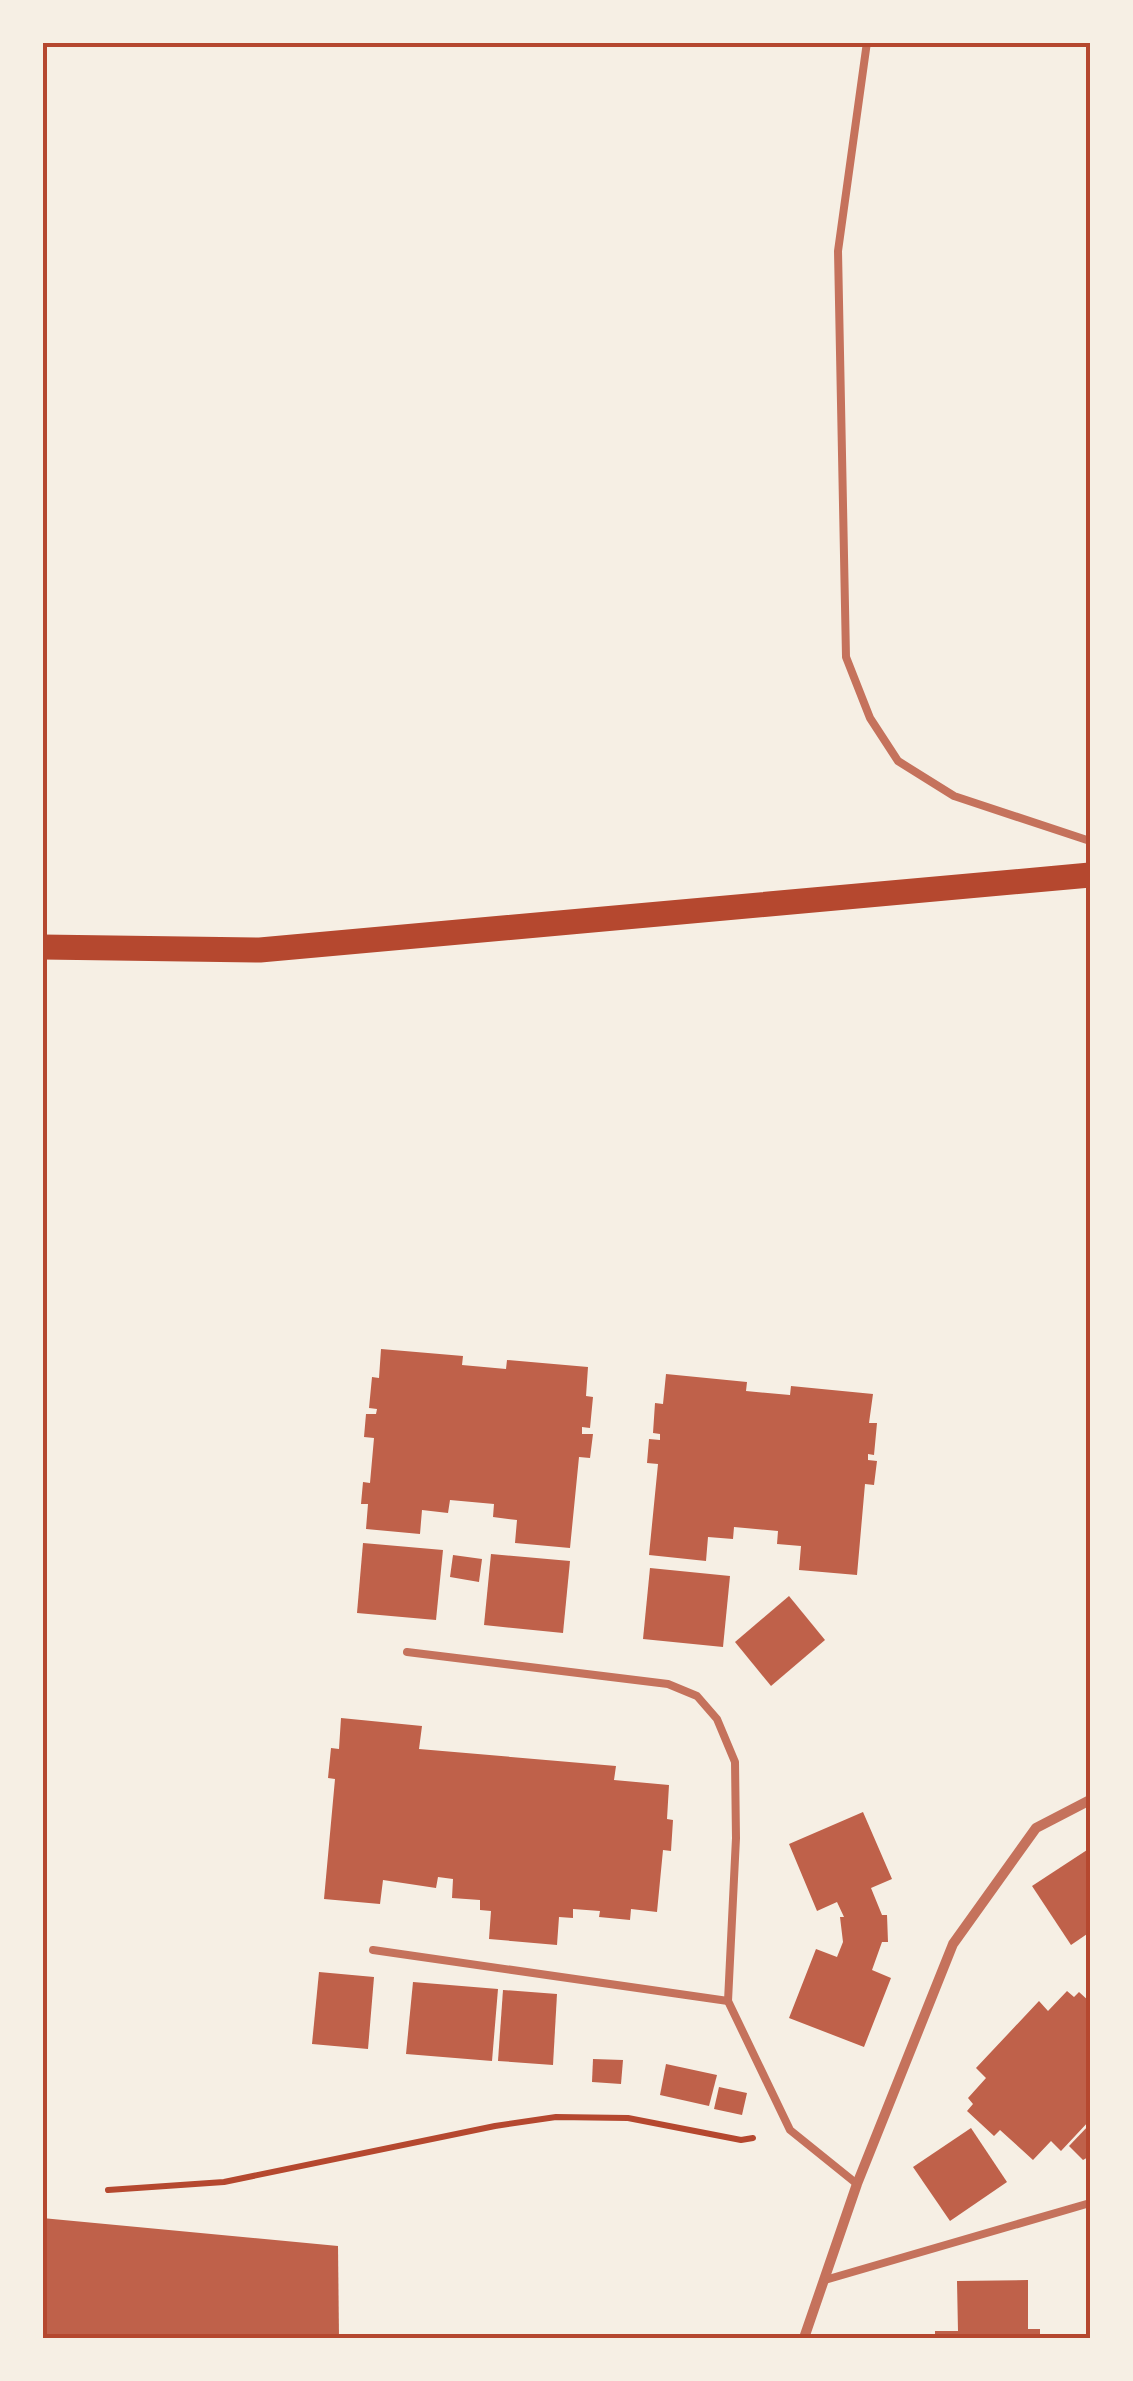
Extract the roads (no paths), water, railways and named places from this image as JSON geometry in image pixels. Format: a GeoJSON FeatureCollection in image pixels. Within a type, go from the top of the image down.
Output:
{"type":"FeatureCollection","features":[{"type":"Feature","properties":{"kind":"main road"},"geometry":{"type":"LineString","coordinates":[[42,947],[260,950],[1090,875]]}},
{"type":"Feature","properties":{"kind":"street"},"geometry":{"type":"LineString","coordinates":[[804,2338],[857,2184],[953,1944],[1036,1828],[1090,1800]]}},
{"type":"Feature","properties":{"kind":"lane"},"geometry":{"type":"LineString","coordinates":[[867,42],[838,251],[846,657],[870,718],[898,761],[954,796],[1090,841]]}},
{"type":"Feature","properties":{"kind":"lane"},"geometry":{"type":"LineString","coordinates":[[406,1652],[668,1684],[697,1696],[717,1718],[736,1762],[728,2001],[790,2130],[857,2184]]}},
{"type":"Feature","properties":{"kind":"lane"},"geometry":{"type":"LineString","coordinates":[[373,1950],[728,2001]]}},
{"type":"Feature","properties":{"kind":"lane"},"geometry":{"type":"LineString","coordinates":[[825,2280],[1090,2203]]}}]}
